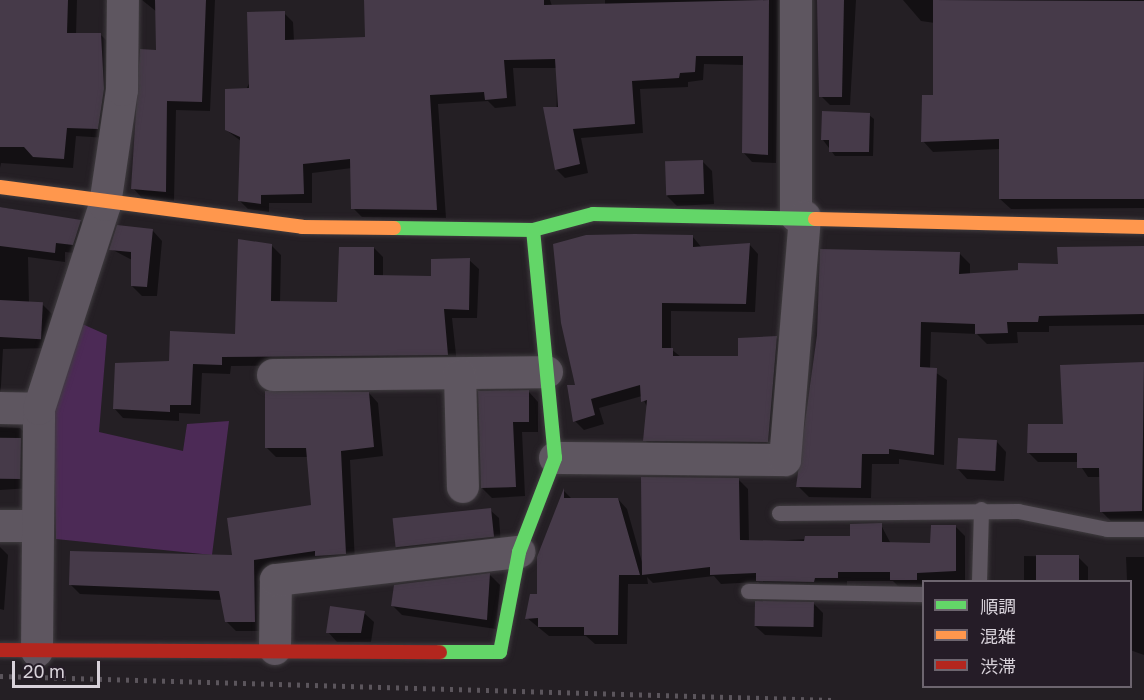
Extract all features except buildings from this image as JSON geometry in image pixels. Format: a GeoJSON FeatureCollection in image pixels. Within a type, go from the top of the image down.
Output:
{"type":"FeatureCollection","features":[{"type":"Feature","properties":{"kind":"street"},"geometry":{"type":"LineString","coordinates":[[37,651],[36,526],[39,409],[105,205],[122,90],[123,0]]}},
{"type":"Feature","properties":{"kind":"street"},"geometry":{"type":"LineString","coordinates":[[555,458],[785,460],[800,216],[796,0]]}},
{"type":"Feature","properties":{"kind":"street"},"geometry":{"type":"LineString","coordinates":[[0,187],[105,205],[302,227],[533,230],[593,214],[800,216],[1144,227]]}},
{"type":"Feature","properties":{"kind":"street"},"geometry":{"type":"LineString","coordinates":[[0,650],[275,649],[500,652],[519,552],[555,458],[533,230]]}},
{"type":"Feature","properties":{"kind":"street"},"geometry":{"type":"LineString","coordinates":[[273,375],[459,375],[547,372]]}},
{"type":"Feature","properties":{"kind":"street"},"geometry":{"type":"LineString","coordinates":[[459,375],[463,487]]}},
{"type":"Feature","properties":{"kind":"street"},"geometry":{"type":"LineString","coordinates":[[0,408],[39,409]]}},
{"type":"Feature","properties":{"kind":"street"},"geometry":{"type":"LineString","coordinates":[[0,526],[36,526]]}},
{"type":"Feature","properties":{"kind":"street"},"geometry":{"type":"LineString","coordinates":[[275,649],[276,580],[519,552]]}},
{"type":"Feature","properties":{"kind":"lane"},"geometry":{"type":"LineString","coordinates":[[778,513],[981,509],[1018,511],[1107,529],[1144,528]]}},
{"type":"Feature","properties":{"kind":"lane"},"geometry":{"type":"LineString","coordinates":[[980,580],[981,509]]}},
{"type":"Feature","properties":{"kind":"lane"},"geometry":{"type":"LineString","coordinates":[[748,591],[922,594]]}},
{"type":"Feature","properties":{"kind":"shaded area"},"geometry":{"type":"Polygon","coordinates":[[[80,323],[107,335],[99,432],[183,451],[187,424],[229,421],[212,555],[56,539],[53,403],[80,323]]]}},
{"type":"Feature","properties":{"kind":"railway"},"geometry":{"type":"LineString","coordinates":[[0,676],[833,700]]}},
{"type":"Feature","properties":{"kind":"traffic: fast"},"geometry":{"type":"LineString","coordinates":[[394,228],[533,230],[593,214],[815,219]]}},
{"type":"Feature","properties":{"kind":"traffic: fast"},"geometry":{"type":"LineString","coordinates":[[440,652],[500,652],[519,552],[555,458],[533,230]]}},
{"type":"Feature","properties":{"kind":"traffic: slow"},"geometry":{"type":"LineString","coordinates":[[0,187],[302,227],[394,228]]}},
{"type":"Feature","properties":{"kind":"traffic: slow"},"geometry":{"type":"LineString","coordinates":[[815,219],[1144,227]]}},
{"type":"Feature","properties":{"kind":"traffic: jam"},"geometry":{"type":"LineString","coordinates":[[0,650],[440,652]]}}]}
